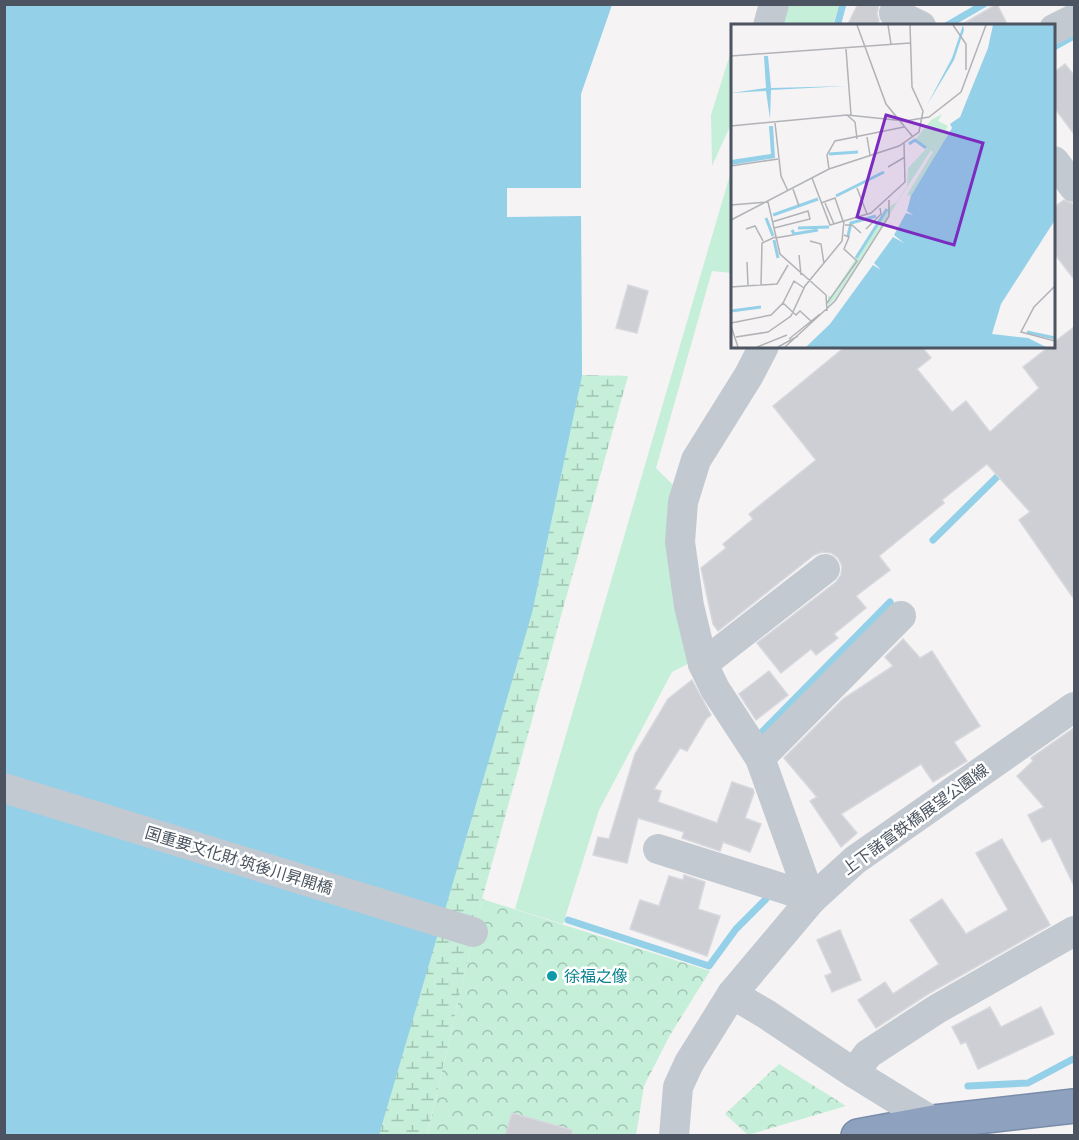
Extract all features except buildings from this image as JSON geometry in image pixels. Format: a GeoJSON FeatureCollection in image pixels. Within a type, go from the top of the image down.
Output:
{"type":"FeatureCollection","features":[{"type":"Feature","properties":{"kind":"highway"},"geometry":{"type":"LineString","coordinates":[[858,1136],[944,1129],[1074,1106]]}},
{"type":"Feature","properties":{"kind":"street"},"geometry":{"type":"LineString","coordinates":[[769,24],[774,4]]}},
{"type":"Feature","properties":{"kind":"street"},"geometry":{"type":"LineString","coordinates":[[1055,28],[1074,19]]}},
{"type":"Feature","properties":{"kind":"street"},"geometry":{"type":"LineString","coordinates":[[1055,163],[1074,187]]}},
{"type":"Feature","properties":{"kind":"street"},"geometry":{"type":"LineString","coordinates":[[763,348],[749,375],[696,460],[683,502],[680,542],[688,606],[703,664],[715,689],[760,758],[810,900]]}},
{"type":"Feature","properties":{"kind":"street"},"geometry":{"type":"LineString","coordinates":[[703,664],[825,569]]}},
{"type":"Feature","properties":{"kind":"street"},"geometry":{"type":"LineString","coordinates":[[760,758],[901,616]]}},
{"type":"Feature","properties":{"kind":"street","name":"上下諸富鉄橋展望公園線"},"geometry":{"type":"LineString","coordinates":[[674,1136],[678,1087],[689,1063],[732,994],[810,900],[865,853],[1074,707]]}},
{"type":"Feature","properties":{"kind":"street","name":"国重要文化財 筑後川昇開橋"},"geometry":{"type":"LineString","coordinates":[[4,788],[473,932]]}},
{"type":"Feature","properties":{"kind":"street"},"geometry":{"type":"LineString","coordinates":[[658,849],[791,891],[810,900]]}},
{"type":"Feature","properties":{"kind":"street"},"geometry":{"type":"LineString","coordinates":[[854,1073],[868,1054],[937,1009],[1074,931]]}},
{"type":"Feature","properties":{"kind":"street"},"geometry":{"type":"LineString","coordinates":[[732,994],[944,1129]]}},
{"type":"Feature","properties":{"kind":"green space"},"geometry":{"type":"Polygon","coordinates":[[[788,5],[839,5],[833,24],[783,24],[788,5]]]}},
{"type":"Feature","properties":{"kind":"green space"},"geometry":{"type":"Polygon","coordinates":[[[731,51],[731,124],[712,166],[711,115],[731,51]]]}},
{"type":"Feature","properties":{"kind":"green space"},"geometry":{"type":"Polygon","coordinates":[[[731,171],[731,273],[712,271],[656,468],[676,488],[695,660],[672,672],[599,810],[563,924],[515,909],[731,171]]]}},
{"type":"Feature","properties":{"kind":"green space"},"geometry":{"type":"Polygon","coordinates":[[[581,216],[582,375],[628,376],[482,899],[427,1135],[378,1136],[581,216]]]}},
{"type":"Feature","properties":{"kind":"green space"},"geometry":{"type":"Polygon","coordinates":[[[482,899],[710,971],[670,1035],[644,1086],[636,1135],[427,1136],[482,899]]]}},
{"type":"Feature","properties":{"kind":"green space"},"geometry":{"type":"Polygon","coordinates":[[[779,1064],[846,1106],[748,1135],[725,1114],[779,1064]]]}},
{"type":"Feature","properties":{"kind":"water"},"geometry":{"type":"Polygon","coordinates":[[[5,5],[612,5],[581,94],[581,188],[507,188],[507,217],[581,216],[582,376],[532,613],[379,1135],[5,1136],[5,5]]]}},
{"type":"Feature","properties":{"kind":"waterway"},"geometry":{"type":"LineString","coordinates":[[838,24],[843,4]]}},
{"type":"Feature","properties":{"kind":"waterway"},"geometry":{"type":"LineString","coordinates":[[949,24],[984,4]]}},
{"type":"Feature","properties":{"kind":"waterway"},"geometry":{"type":"LineString","coordinates":[[1055,46],[1074,36]]}},
{"type":"Feature","properties":{"kind":"waterway"},"geometry":{"type":"LineString","coordinates":[[933,540],[1003,471]]}},
{"type":"Feature","properties":{"kind":"waterway"},"geometry":{"type":"LineString","coordinates":[[760,734],[890,602]]}},
{"type":"Feature","properties":{"kind":"waterway"},"geometry":{"type":"LineString","coordinates":[[568,920],[709,966],[736,929],[766,899]]}},
{"type":"Feature","properties":{"kind":"waterway"},"geometry":{"type":"LineString","coordinates":[[968,1086],[1028,1083],[1074,1060]]}},
{"type":"Feature","properties":{"kind":"place","name":"徐福之像"},"geometry":{"type":"Point","coordinates":[552,976]}}]}
